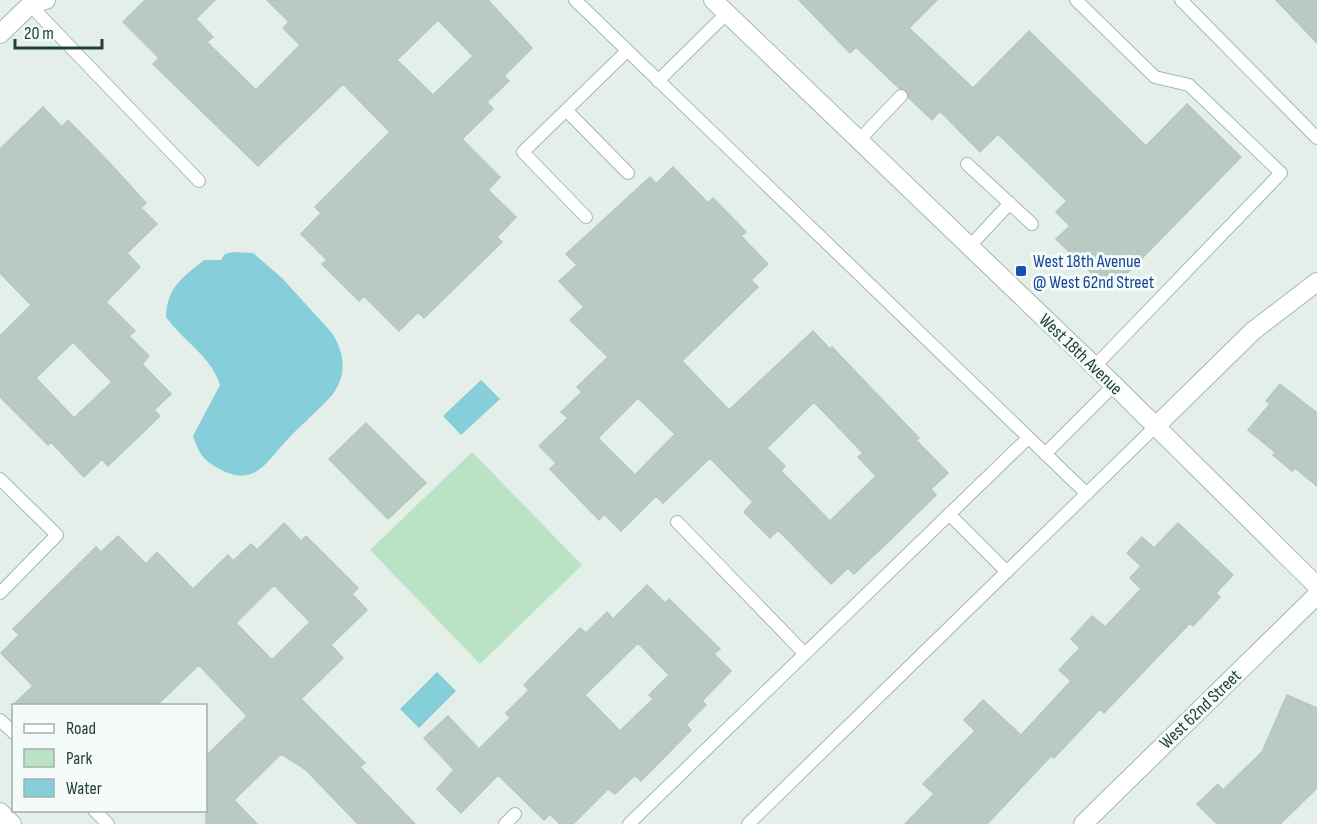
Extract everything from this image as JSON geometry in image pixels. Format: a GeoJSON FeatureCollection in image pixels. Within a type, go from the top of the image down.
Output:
{"type":"FeatureCollection","features":[{"type":"Feature","properties":{"kind":"street"},"geometry":{"type":"LineString","coordinates":[[0,34],[36,2]]}},
{"type":"Feature","properties":{"kind":"street","name":"West 18th Avenue"},"geometry":{"type":"LineString","coordinates":[[720,6],[1114,386],[1317,586]]}},
{"type":"Feature","properties":{"kind":"street"},"geometry":{"type":"LineString","coordinates":[[1155,427],[1254,331],[1314,289]]}},
{"type":"Feature","properties":{"kind":"street","name":"West 62nd Street"},"geometry":{"type":"LineString","coordinates":[[1083,824],[1317,595]]}},
{"type":"Feature","properties":{"kind":"street"},"geometry":{"type":"LineString","coordinates":[[0,812],[12,824]]}},
{"type":"Feature","properties":{"kind":"lane"},"geometry":{"type":"LineString","coordinates":[[575,0],[1087,494]]}},
{"type":"Feature","properties":{"kind":"lane"},"geometry":{"type":"LineString","coordinates":[[1076,0],[1155,77],[1189,85],[1281,173],[1094,367]]}},
{"type":"Feature","properties":{"kind":"lane"},"geometry":{"type":"LineString","coordinates":[[1181,0],[1317,138]]}},
{"type":"Feature","properties":{"kind":"lane"},"geometry":{"type":"LineString","coordinates":[[36,2],[199,181]]}},
{"type":"Feature","properties":{"kind":"lane"},"geometry":{"type":"LineString","coordinates":[[658,81],[720,6]]}},
{"type":"Feature","properties":{"kind":"lane"},"geometry":{"type":"LineString","coordinates":[[586,217],[523,152],[627,51]]}},
{"type":"Feature","properties":{"kind":"lane"},"geometry":{"type":"LineString","coordinates":[[859,140],[901,96]]}},
{"type":"Feature","properties":{"kind":"lane"},"geometry":{"type":"LineString","coordinates":[[566,110],[628,173]]}},
{"type":"Feature","properties":{"kind":"lane"},"geometry":{"type":"LineString","coordinates":[[967,164],[1032,224]]}},
{"type":"Feature","properties":{"kind":"lane"},"geometry":{"type":"LineString","coordinates":[[969,247],[1010,203]]}},
{"type":"Feature","properties":{"kind":"lane"},"geometry":{"type":"LineString","coordinates":[[1045,454],[1114,386]]}},
{"type":"Feature","properties":{"kind":"lane"},"geometry":{"type":"LineString","coordinates":[[748,824],[1155,427]]}},
{"type":"Feature","properties":{"kind":"lane"},"geometry":{"type":"LineString","coordinates":[[629,824],[1028,438]]}},
{"type":"Feature","properties":{"kind":"lane"},"geometry":{"type":"LineString","coordinates":[[0,479],[57,536],[0,593]]}},
{"type":"Feature","properties":{"kind":"lane"},"geometry":{"type":"LineString","coordinates":[[949,514],[1007,572]]}},
{"type":"Feature","properties":{"kind":"lane"},"geometry":{"type":"LineString","coordinates":[[677,522],[805,654]]}},
{"type":"Feature","properties":{"kind":"lane"},"geometry":{"type":"LineString","coordinates":[[0,720],[12,731]]}},
{"type":"Feature","properties":{"kind":"lane"},"geometry":{"type":"LineString","coordinates":[[96,812],[108,824]]}},
{"type":"Feature","properties":{"kind":"lane"},"geometry":{"type":"LineString","coordinates":[[505,824],[515,814]]}},
{"type":"Feature","properties":{"kind":"green space"},"geometry":{"type":"Polygon","coordinates":[[[472,452],[582,565],[480,664],[370,550],[472,452]]]}},
{"type":"Feature","properties":{"kind":"water"},"geometry":{"type":"Polygon","coordinates":[[[253,253],[282,278],[332,333],[340,348],[343,364],[338,387],[328,400],[257,471],[239,476],[211,464],[204,458],[197,446],[193,436],[220,385],[211,366],[166,317],[169,298],[183,278],[204,260],[221,260],[225,254],[253,253]]]}},
{"type":"Feature","properties":{"kind":"water"},"geometry":{"type":"Polygon","coordinates":[[[481,380],[500,399],[461,435],[443,416],[481,380]]]}},
{"type":"Feature","properties":{"kind":"water"},"geometry":{"type":"Polygon","coordinates":[[[437,672],[456,691],[419,728],[400,709],[437,672]]]}},
{"type":"Feature","properties":{"kind":"building"},"geometry":{"type":"Polygon","coordinates":[[[145,0],[215,0],[196,19],[213,37],[207,42],[256,90],[300,45],[283,28],[289,22],[267,0],[488,0],[532,48],[504,76],[509,81],[487,102],[493,109],[462,139],[500,177],[488,190],[516,217],[497,237],[502,242],[424,318],[418,312],[399,331],[364,296],[359,301],[322,264],[327,260],[301,234],[321,213],[315,207],[390,132],[343,84],[258,166],[153,64],[159,58],[123,22],[145,0]],[[438,20],[397,60],[433,95],[473,56],[438,20]]]}},
{"type":"Feature","properties":{"kind":"building"},"geometry":{"type":"Polygon","coordinates":[[[799,0],[937,0],[909,28],[973,88],[1029,31],[1146,146],[1187,104],[1241,157],[1110,291],[1056,239],[1070,226],[1056,212],[1067,201],[998,134],[980,152],[940,111],[932,120],[909,98],[906,90],[899,88],[856,47],[850,53],[799,0]]]}},
{"type":"Feature","properties":{"kind":"building"},"geometry":{"type":"Polygon","coordinates":[[[1276,0],[1317,0],[1317,43],[1276,0]]]}},
{"type":"Feature","properties":{"kind":"building"},"geometry":{"type":"Polygon","coordinates":[[[43,107],[62,127],[68,120],[106,159],[146,203],[141,208],[157,224],[127,253],[140,267],[106,302],[135,331],[129,336],[149,356],[142,364],[171,394],[154,410],[160,416],[108,466],[102,459],[84,477],[51,442],[48,445],[0,397],[0,336],[31,305],[0,273],[0,149],[43,107]],[[73,342],[36,378],[74,418],[112,382],[73,342]]]}},
{"type":"Feature","properties":{"kind":"building"},"geometry":{"type":"Polygon","coordinates":[[[673,167],[708,203],[713,198],[746,232],[741,236],[768,264],[751,280],[758,287],[682,361],[729,410],[813,331],[830,349],[832,347],[919,438],[916,440],[948,473],[931,489],[936,495],[854,574],[848,568],[831,584],[778,530],[770,538],[744,512],[753,502],[710,458],[663,503],[656,496],[621,531],[604,514],[599,520],[550,469],[556,463],[539,446],[568,418],[561,412],[582,392],[577,387],[608,357],[570,320],[584,307],[559,281],[577,265],[566,254],[650,177],[656,184],[673,167]],[[638,398],[598,438],[635,475],[675,434],[638,398]],[[814,402],[767,448],[785,466],[781,471],[830,521],[876,476],[858,457],[863,453],[814,402]]]}},
{"type":"Feature","properties":{"kind":"building"},"geometry":{"type":"Polygon","coordinates":[[[1280,384],[1317,413],[1317,486],[1295,468],[1292,471],[1273,455],[1275,452],[1248,430],[1270,404],[1266,401],[1280,384]]]}},
{"type":"Feature","properties":{"kind":"building"},"geometry":{"type":"Polygon","coordinates":[[[366,423],[426,483],[388,519],[329,459],[366,423]]]}},
{"type":"Feature","properties":{"kind":"building"},"geometry":{"type":"Polygon","coordinates":[[[284,523],[301,541],[306,536],[358,588],[352,594],[367,610],[331,645],[343,658],[301,699],[365,763],[360,767],[415,824],[358,824],[305,769],[281,754],[234,800],[257,824],[206,824],[207,755],[247,716],[199,665],[158,704],[14,704],[33,686],[1,653],[19,635],[13,629],[96,547],[101,552],[118,536],[146,564],[157,552],[193,589],[228,555],[233,561],[251,544],[257,550],[284,523]],[[274,585],[236,623],[272,660],[310,622],[274,585]]]}},
{"type":"Feature","properties":{"kind":"building"},"geometry":{"type":"Polygon","coordinates":[[[1178,523],[1233,575],[1216,593],[1220,597],[1193,626],[1190,623],[1104,713],[1100,709],[1054,758],[1051,756],[987,824],[905,824],[934,794],[923,784],[975,731],[964,720],[983,700],[1021,735],[1071,681],[1059,670],[1080,648],[1071,639],[1092,616],[1105,627],[1141,589],[1130,578],[1141,566],[1127,553],[1142,537],[1154,548],[1178,523]]]}},
{"type":"Feature","properties":{"kind":"building"},"geometry":{"type":"Polygon","coordinates":[[[647,585],[665,603],[669,599],[720,649],[714,654],[731,671],[702,701],[706,705],[686,725],[691,730],[641,781],[635,775],[615,794],[608,789],[573,824],[560,824],[550,814],[544,820],[498,775],[461,813],[437,789],[454,770],[424,738],[448,716],[479,749],[510,718],[506,713],[529,690],[524,685],[580,628],[586,633],[607,612],[613,619],[647,585]],[[638,643],[585,695],[620,731],[653,699],[649,695],[669,675],[638,643]]]}},
{"type":"Feature","properties":{"kind":"building"},"geometry":{"type":"Polygon","coordinates":[[[1287,695],[1317,708],[1317,788],[1280,824],[1217,824],[1197,804],[1218,784],[1223,790],[1262,752],[1287,695]]]}},
{"type":"Feature","properties":{"kind":"place","name":"West 18th Avenue @ West 62nd Street"},"geometry":{"type":"Point","coordinates":[1021,271]}}]}
